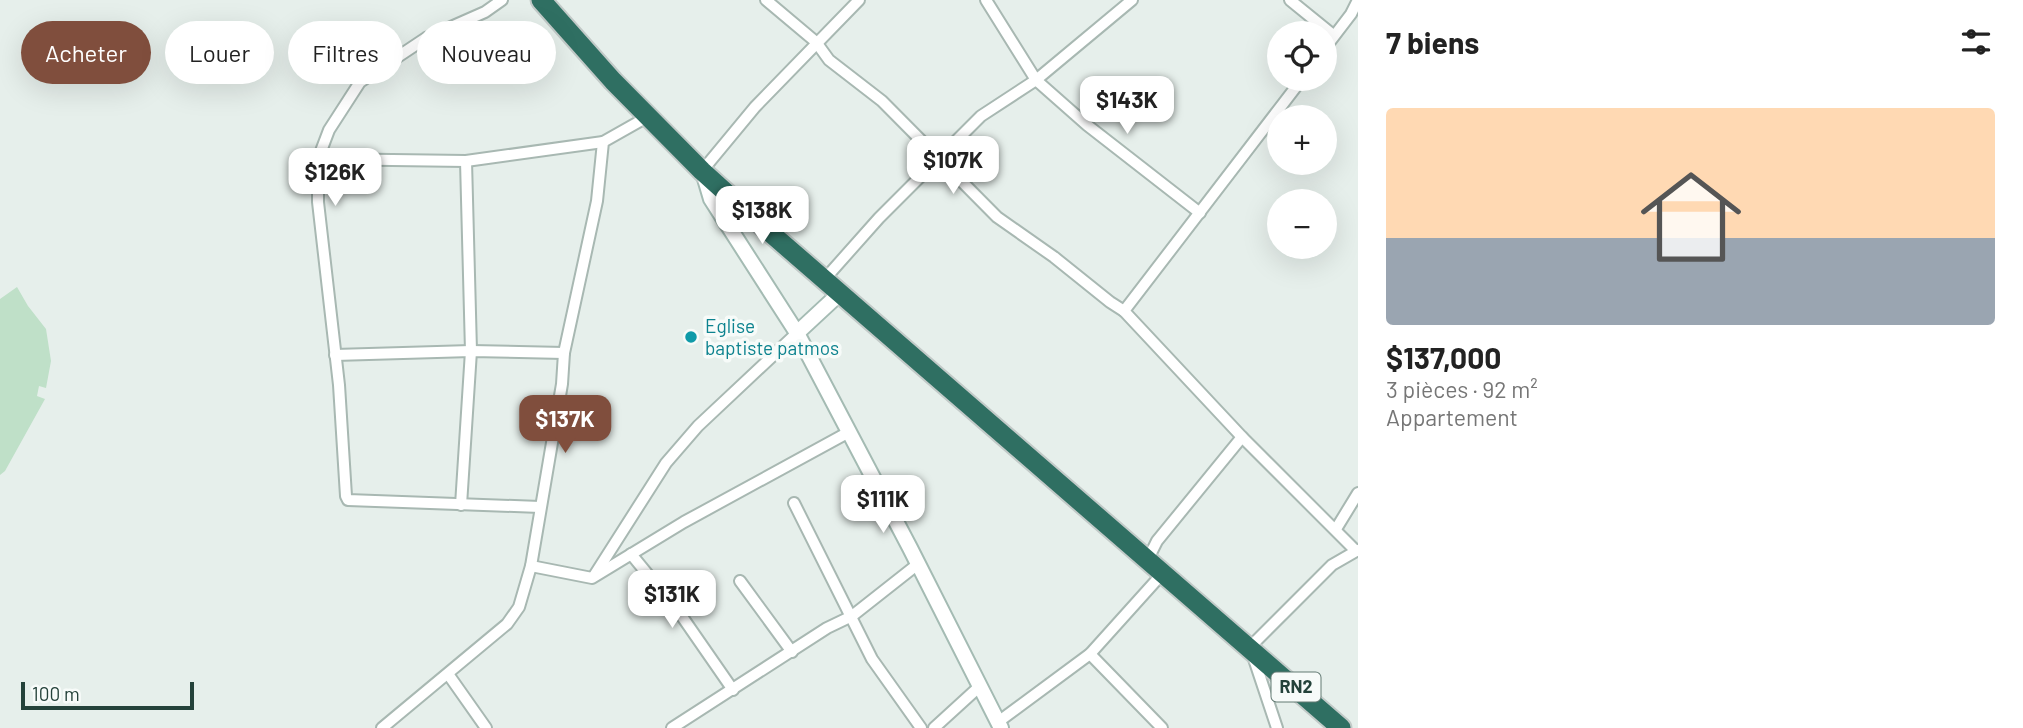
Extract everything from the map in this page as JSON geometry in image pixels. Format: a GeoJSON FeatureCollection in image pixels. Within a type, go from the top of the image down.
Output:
{"type":"FeatureCollection","features":[{"type":"Feature","properties":{"kind":"highway","name":"RN2"},"geometry":{"type":"LineString","coordinates":[[541,0],[613,81],[702,170],[823,281],[1341,728]]}},
{"type":"Feature","properties":{"kind":"street"},"geometry":{"type":"LineString","coordinates":[[502,0],[485,12],[426,38],[360,82],[329,130],[318,159],[318,202],[348,500],[540,507]]}},
{"type":"Feature","properties":{"kind":"street"},"geometry":{"type":"LineString","coordinates":[[766,0],[816,42],[829,60],[882,101],[997,217],[1124,311],[1241,437],[1357,550],[1332,565],[1250,647],[1277,728]]}},
{"type":"Feature","properties":{"kind":"street"},"geometry":{"type":"LineString","coordinates":[[859,0],[755,107],[702,170],[711,200],[797,333],[999,725],[1090,654],[1154,568],[1157,541],[1241,437]]}},
{"type":"Feature","properties":{"kind":"street"},"geometry":{"type":"LineString","coordinates":[[986,0],[1036,80],[1087,125],[1199,213]]}},
{"type":"Feature","properties":{"kind":"street"},"geometry":{"type":"LineString","coordinates":[[823,281],[879,218],[981,116],[1036,80],[1132,0]]}},
{"type":"Feature","properties":{"kind":"street"},"geometry":{"type":"LineString","coordinates":[[1290,0],[1316,21]]}},
{"type":"Feature","properties":{"kind":"street"},"geometry":{"type":"LineString","coordinates":[[1337,31],[1358,0]]}},
{"type":"Feature","properties":{"kind":"street"},"geometry":{"type":"LineString","coordinates":[[1124,311],[1293,91]]}},
{"type":"Feature","properties":{"kind":"street"},"geometry":{"type":"LineString","coordinates":[[318,159],[466,160],[603,142],[649,116]]}},
{"type":"Feature","properties":{"kind":"street"},"geometry":{"type":"LineString","coordinates":[[388,726],[507,624],[519,607],[531,566],[562,384],[564,353],[597,201],[603,142]]}},
{"type":"Feature","properties":{"kind":"street"},"geometry":{"type":"LineString","coordinates":[[461,505],[471,351],[466,160]]}},
{"type":"Feature","properties":{"kind":"street"},"geometry":{"type":"LineString","coordinates":[[592,578],[666,463],[698,426],[839,294]]}},
{"type":"Feature","properties":{"kind":"street"},"geometry":{"type":"LineString","coordinates":[[335,355],[471,351],[564,353]]}},
{"type":"Feature","properties":{"kind":"street"},"geometry":{"type":"LineString","coordinates":[[531,566],[592,578],[684,522],[849,432]]}},
{"type":"Feature","properties":{"kind":"street"},"geometry":{"type":"LineString","coordinates":[[1336,528],[1358,493]]}},
{"type":"Feature","properties":{"kind":"street"},"geometry":{"type":"LineString","coordinates":[[794,503],[872,659],[921,728]]}},
{"type":"Feature","properties":{"kind":"street"},"geometry":{"type":"LineString","coordinates":[[631,554],[681,615],[733,690]]}},
{"type":"Feature","properties":{"kind":"street"},"geometry":{"type":"LineString","coordinates":[[672,728],[852,615],[918,564]]}},
{"type":"Feature","properties":{"kind":"street"},"geometry":{"type":"LineString","coordinates":[[740,581],[792,652]]}},
{"type":"Feature","properties":{"kind":"street"},"geometry":{"type":"LineString","coordinates":[[1090,654],[1162,728]]}},
{"type":"Feature","properties":{"kind":"street"},"geometry":{"type":"LineString","coordinates":[[448,674],[486,728]]}},
{"type":"Feature","properties":{"kind":"street"},"geometry":{"type":"LineString","coordinates":[[934,728],[980,686]]}},
{"type":"Feature","properties":{"kind":"green space"},"geometry":{"type":"Polygon","coordinates":[[[17,287],[46,329],[51,361],[46,388],[39,386],[37,396],[45,399],[5,471],[0,475],[0,299],[17,287]]]}},
{"type":"Feature","properties":{"kind":"place","name":"Eglise baptiste patmos"},"geometry":{"type":"Point","coordinates":[691,337]}}]}
